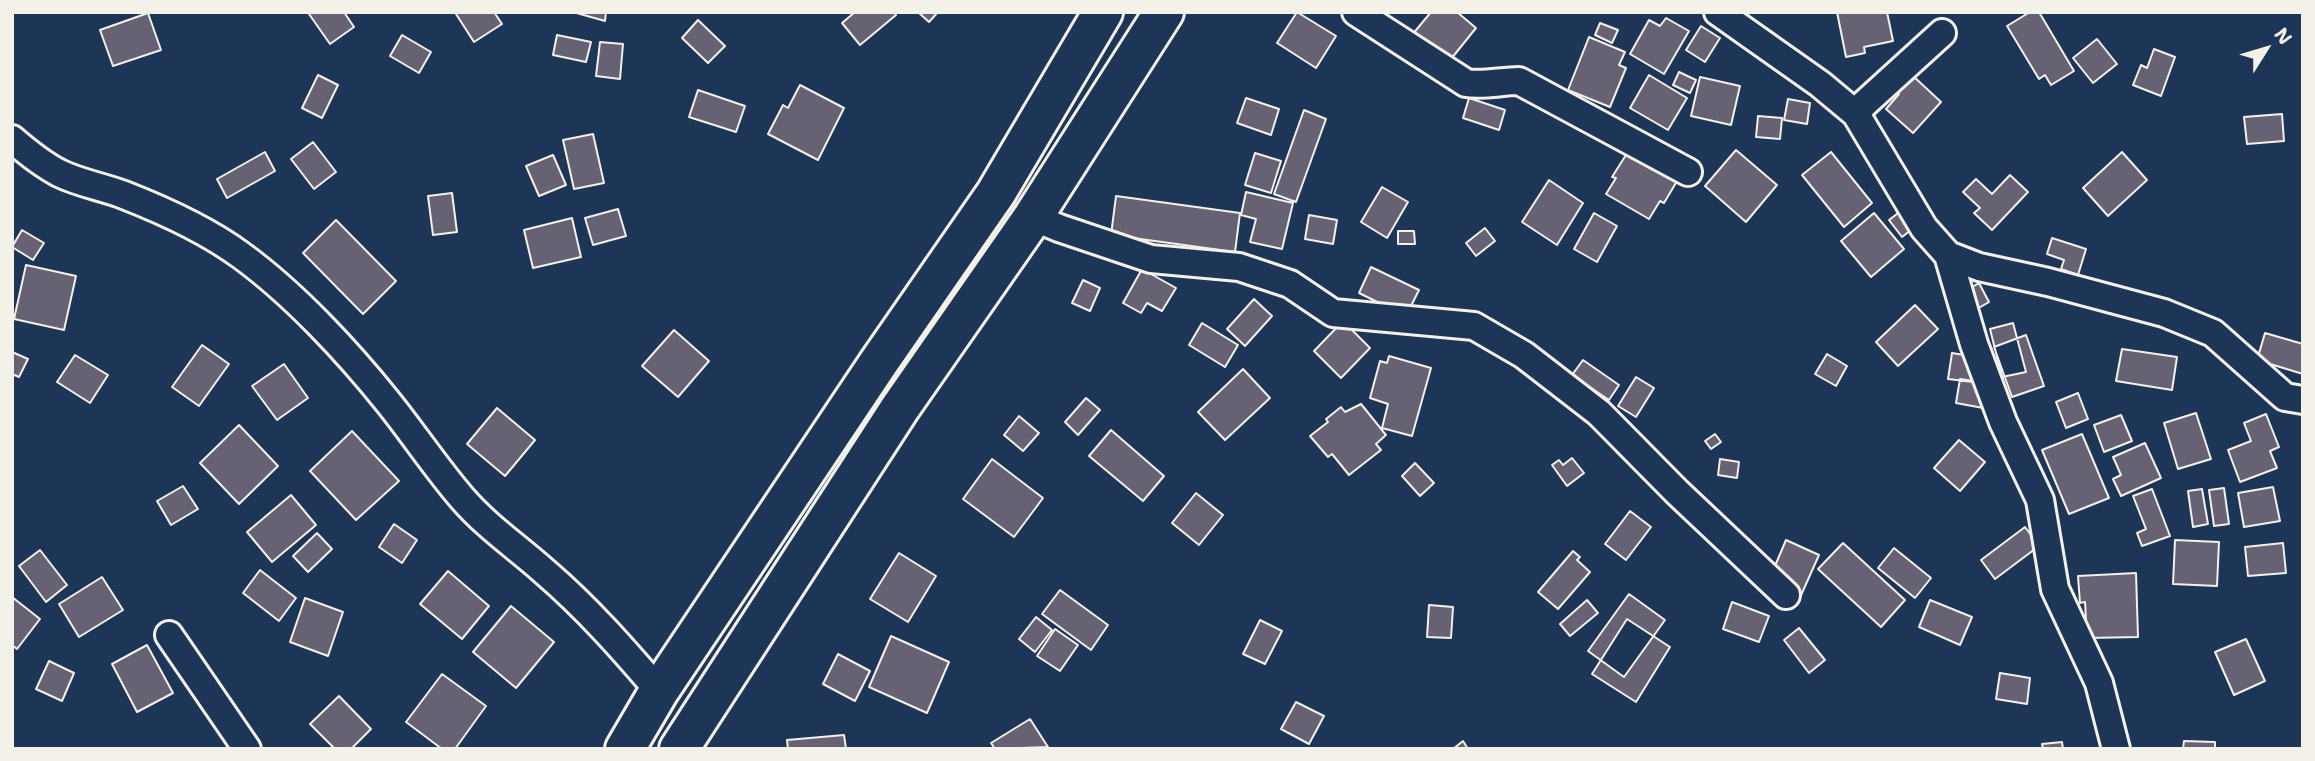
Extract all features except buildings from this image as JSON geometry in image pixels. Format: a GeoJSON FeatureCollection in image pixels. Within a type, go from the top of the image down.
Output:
{"type":"FeatureCollection","features":[{"type":"Feature","properties":{"kind":"highway"},"geometry":{"type":"LineString","coordinates":[[625,749],[659,691],[879,362],[996,193],[1102,12]]}},
{"type":"Feature","properties":{"kind":"highway"},"geometry":{"type":"LineString","coordinates":[[679,749],[900,408],[1033,217],[1164,12]]}},
{"type":"Feature","properties":{"kind":"street"},"geometry":{"type":"LineString","coordinates":[[1356,12],[1466,83],[1480,85],[1519,81],[1688,172]]}},
{"type":"Feature","properties":{"kind":"street"},"geometry":{"type":"LineString","coordinates":[[1718,12],[1820,84],[1856,114],[1924,228],[1948,255],[1974,344],[1998,409],[2040,500],[2055,589],[2099,683],[2116,749]]}},
{"type":"Feature","properties":{"kind":"street"},"geometry":{"type":"LineString","coordinates":[[1856,114],[1942,33]]}},
{"type":"Feature","properties":{"kind":"street"},"geometry":{"type":"LineString","coordinates":[[12,139],[32,156],[61,174],[171,214],[242,256],[293,300],[341,348],[386,399],[460,496],[487,525],[581,605],[617,641],[659,691]]}},
{"type":"Feature","properties":{"kind":"street"},"geometry":{"type":"LineString","coordinates":[[1033,217],[1152,258],[1239,267],[1290,284],[1333,313],[1474,327],[1524,355],[1599,413],[1677,492],[1786,595]]}},
{"type":"Feature","properties":{"kind":"street"},"geometry":{"type":"LineString","coordinates":[[1948,255],[1979,267],[2048,282],[2176,318],[2213,333],[2286,397],[2303,400]]}},
{"type":"Feature","properties":{"kind":"street"},"geometry":{"type":"LineString","coordinates":[[169,635],[247,749]]}}]}
